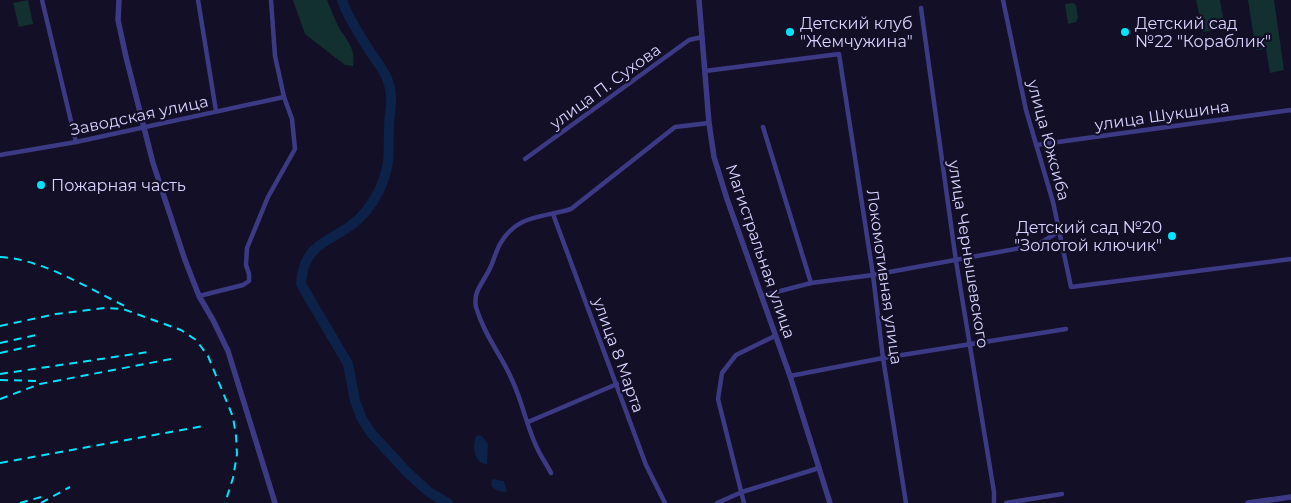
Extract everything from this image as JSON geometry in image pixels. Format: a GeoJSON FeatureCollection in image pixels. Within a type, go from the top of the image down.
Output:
{"type":"FeatureCollection","features":[{"type":"Feature","properties":{"kind":"street"},"geometry":{"type":"LineString","coordinates":[[42,0],[76,142]]}},
{"type":"Feature","properties":{"kind":"street"},"geometry":{"type":"LineString","coordinates":[[118,0],[118,20],[144,127],[174,228],[199,296],[228,351],[275,503]]}},
{"type":"Feature","properties":{"kind":"street"},"geometry":{"type":"LineString","coordinates":[[198,0],[216,110]]}},
{"type":"Feature","properties":{"kind":"street"},"geometry":{"type":"LineString","coordinates":[[199,296],[243,285],[249,281],[246,265],[247,248],[268,197],[295,149],[292,118],[284,97],[276,56],[271,0]]}},
{"type":"Feature","properties":{"kind":"street","name":"Магистральная улица"},"geometry":{"type":"LineString","coordinates":[[699,0],[711,142],[719,175],[790,376],[830,503]]}},
{"type":"Feature","properties":{"kind":"street","name":"улица Южсиба"},"geometry":{"type":"LineString","coordinates":[[1003,0],[1024,105],[1053,202],[1071,287],[1291,259]]}},
{"type":"Feature","properties":{"kind":"street","name":"улица Чернышевского"},"geometry":{"type":"LineString","coordinates":[[921,8],[956,261],[994,503]]}},
{"type":"Feature","properties":{"kind":"street","name":"улица П. Сухова"},"geometry":{"type":"LineString","coordinates":[[525,159],[689,40],[702,37]]}},
{"type":"Feature","properties":{"kind":"street","name":"Локомотивная улица"},"geometry":{"type":"LineString","coordinates":[[705,72],[839,54],[906,503]]}},
{"type":"Feature","properties":{"kind":"street","name":"Заводская улица"},"geometry":{"type":"LineString","coordinates":[[0,155],[76,142],[216,110],[284,97]]}},
{"type":"Feature","properties":{"kind":"street","name":"улица Шукшина"},"geometry":{"type":"LineString","coordinates":[[1036,145],[1291,110]]}},
{"type":"Feature","properties":{"kind":"street"},"geometry":{"type":"LineString","coordinates":[[552,473],[538,449],[513,381],[486,334],[476,305],[476,293],[510,229],[525,220],[554,214],[571,208],[675,127],[709,123]]}},
{"type":"Feature","properties":{"kind":"street"},"geometry":{"type":"LineString","coordinates":[[763,127],[811,283]]}},
{"type":"Feature","properties":{"kind":"street","name":"улица 8 Марта"},"geometry":{"type":"LineString","coordinates":[[554,214],[646,466],[666,503]]}},
{"type":"Feature","properties":{"kind":"street"},"geometry":{"type":"LineString","coordinates":[[761,296],[811,283],[873,275],[1037,245],[1060,231]]}},
{"type":"Feature","properties":{"kind":"street"},"geometry":{"type":"LineString","coordinates":[[790,376],[883,358],[1066,329]]}},
{"type":"Feature","properties":{"kind":"street"},"geometry":{"type":"LineString","coordinates":[[744,503],[718,399],[722,374],[736,355],[775,336]]}},
{"type":"Feature","properties":{"kind":"street"},"geometry":{"type":"LineString","coordinates":[[528,422],[617,384]]}},
{"type":"Feature","properties":{"kind":"street"},"geometry":{"type":"LineString","coordinates":[[717,503],[742,492],[819,468]]}},
{"type":"Feature","properties":{"kind":"street"},"geometry":{"type":"LineString","coordinates":[[1006,503],[1062,494]]}},
{"type":"Feature","properties":{"kind":"street"},"geometry":{"type":"LineString","coordinates":[[1248,503],[1291,497]]}},
{"type":"Feature","properties":{"kind":"green space"},"geometry":{"type":"Polygon","coordinates":[[[28,0],[33,24],[19,27],[13,3],[28,0]]]}},
{"type":"Feature","properties":{"kind":"green space"},"geometry":{"type":"Polygon","coordinates":[[[293,0],[327,0],[338,26],[352,49],[353,66],[345,65],[305,34],[293,0]]]}},
{"type":"Feature","properties":{"kind":"green space"},"geometry":{"type":"Polygon","coordinates":[[[1196,0],[1220,0],[1225,29],[1203,32],[1196,0]]]}},
{"type":"Feature","properties":{"kind":"green space"},"geometry":{"type":"Polygon","coordinates":[[[1248,0],[1274,0],[1284,70],[1270,73],[1266,49],[1256,50],[1248,0]]]}},
{"type":"Feature","properties":{"kind":"green space"},"geometry":{"type":"Polygon","coordinates":[[[1073,3],[1076,5],[1078,18],[1076,22],[1068,24],[1065,4],[1073,3]]]}},
{"type":"Feature","properties":{"kind":"water"},"geometry":{"type":"Polygon","coordinates":[[[477,435],[482,436],[488,444],[487,464],[479,461],[475,453],[474,443],[477,435]]]}},
{"type":"Feature","properties":{"kind":"water"},"geometry":{"type":"Polygon","coordinates":[[[492,479],[504,481],[507,492],[494,489],[491,485],[492,479]]]}},
{"type":"Feature","properties":{"kind":"waterway"},"geometry":{"type":"LineString","coordinates":[[342,0],[354,26],[383,70],[390,87],[388,162],[382,184],[370,206],[346,229],[316,248],[309,256],[304,268],[301,284],[348,364],[355,401],[362,419],[371,433],[407,472],[429,492],[448,503]]}},
{"type":"Feature","properties":{"kind":"railway"},"geometry":{"type":"LineString","coordinates":[[0,257],[33,263],[49,269],[127,307]]}},
{"type":"Feature","properties":{"kind":"railway"},"geometry":{"type":"LineString","coordinates":[[0,326],[56,314],[105,308],[123,309],[181,330],[196,340],[208,356],[233,417],[237,454],[233,478],[225,503]]}},
{"type":"Feature","properties":{"kind":"railway"},"geometry":{"type":"LineString","coordinates":[[0,343],[36,335]]}},
{"type":"Feature","properties":{"kind":"railway"},"geometry":{"type":"LineString","coordinates":[[0,353],[37,345]]}},
{"type":"Feature","properties":{"kind":"railway"},"geometry":{"type":"LineString","coordinates":[[0,374],[148,352]]}},
{"type":"Feature","properties":{"kind":"railway"},"geometry":{"type":"LineString","coordinates":[[0,399],[40,384],[171,359]]}},
{"type":"Feature","properties":{"kind":"railway"},"geometry":{"type":"LineString","coordinates":[[0,380],[40,381]]}},
{"type":"Feature","properties":{"kind":"railway"},"geometry":{"type":"LineString","coordinates":[[0,463],[204,426]]}},
{"type":"Feature","properties":{"kind":"railway"},"geometry":{"type":"LineString","coordinates":[[41,503],[70,487]]}},
{"type":"Feature","properties":{"kind":"railway"},"geometry":{"type":"LineString","coordinates":[[20,503],[41,497]]}},
{"type":"Feature","properties":{"kind":"place","name":"Детский клуб \"Жемчужина\""},"geometry":{"type":"Point","coordinates":[790,32]}},
{"type":"Feature","properties":{"kind":"place","name":"Детский сад №22 \"Кораблик\""},"geometry":{"type":"Point","coordinates":[1125,32]}},
{"type":"Feature","properties":{"kind":"place","name":"Пожарная часть"},"geometry":{"type":"Point","coordinates":[41,185]}},
{"type":"Feature","properties":{"kind":"place","name":"Детский сад №20 \"Золотой ключик\""},"geometry":{"type":"Point","coordinates":[1172,236]}}]}
